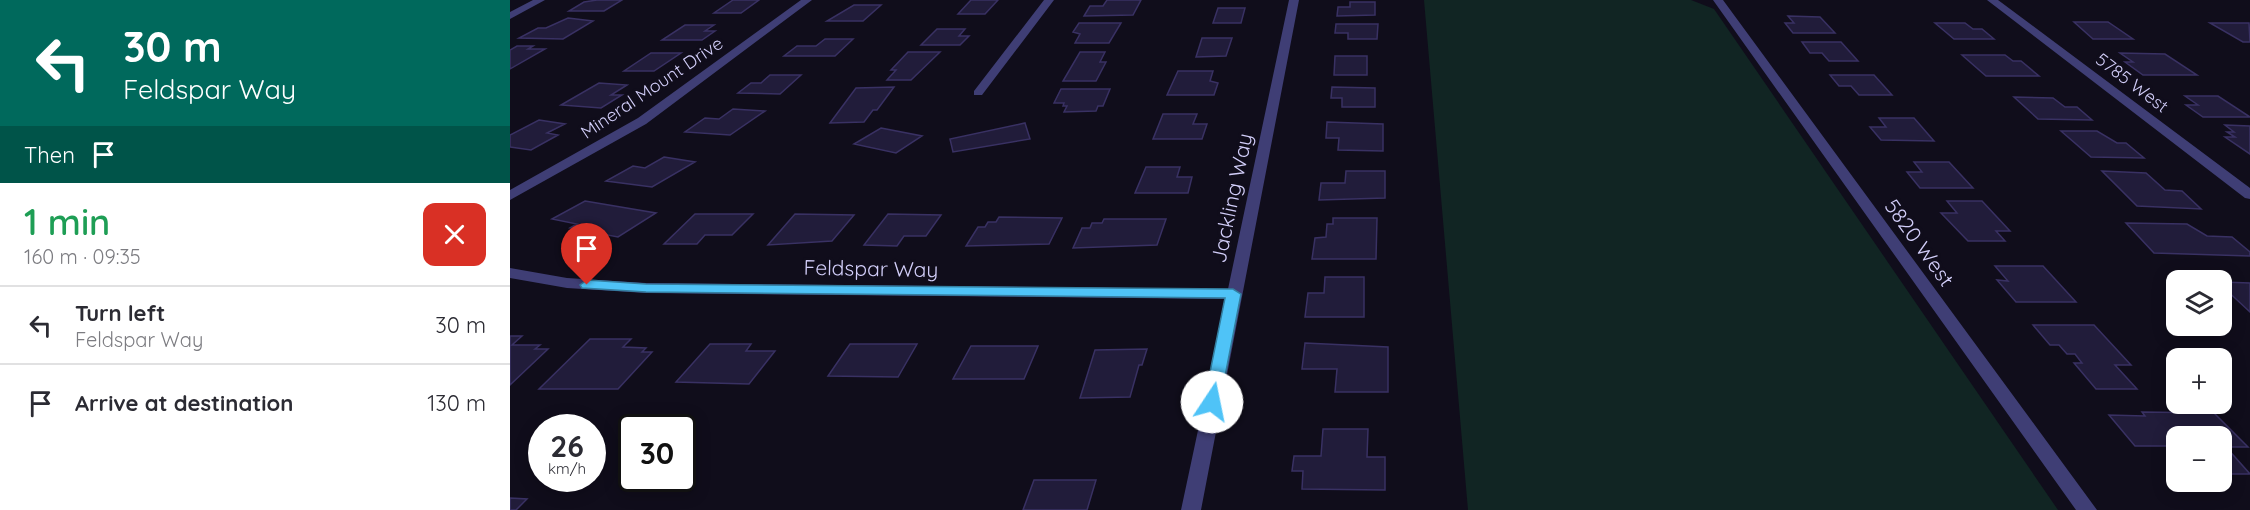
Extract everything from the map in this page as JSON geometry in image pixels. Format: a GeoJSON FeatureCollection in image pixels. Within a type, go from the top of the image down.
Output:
{"type":"FeatureCollection","features":[{"type":"Feature","properties":{"kind":"street"},"geometry":{"type":"LineString","coordinates":[[510,16],[540,0]]}},
{"type":"Feature","properties":{"kind":"street","name":"Mineral Mount Drive"},"geometry":{"type":"LineString","coordinates":[[510,196],[642,121],[807,0]]}},
{"type":"Feature","properties":{"kind":"street"},"geometry":{"type":"LineString","coordinates":[[978,93],[1049,0]]}},
{"type":"Feature","properties":{"kind":"street","name":"Jackling Way"},"geometry":{"type":"LineString","coordinates":[[1191,510],[1294,0]]}},
{"type":"Feature","properties":{"kind":"street","name":"5820 West"},"geometry":{"type":"LineString","coordinates":[[1718,0],[2087,510]]}},
{"type":"Feature","properties":{"kind":"street","name":"5785 West"},"geometry":{"type":"LineString","coordinates":[[1992,0],[2250,195]]}},
{"type":"Feature","properties":{"kind":"street","name":"Feldspar Way"},"geometry":{"type":"LineString","coordinates":[[510,273],[567,283],[646,288],[1233,294]]}},
{"type":"Feature","properties":{"kind":"green space"},"geometry":{"type":"Polygon","coordinates":[[[1424,0],[1691,0],[1714,9],[2058,510],[1468,510],[1424,0]]]}},
{"type":"Feature","properties":{"kind":"building"},"geometry":{"type":"Polygon","coordinates":[[[622,0],[604,11],[569,11],[584,2],[622,0]]]}},
{"type":"Feature","properties":{"kind":"building"},"geometry":{"type":"Polygon","coordinates":[[[733,0],[759,0],[741,13],[714,13],[733,0]]]}},
{"type":"Feature","properties":{"kind":"building"},"geometry":{"type":"Polygon","coordinates":[[[971,0],[998,0],[985,14],[958,14],[971,0]]]}},
{"type":"Feature","properties":{"kind":"building"},"geometry":{"type":"Polygon","coordinates":[[[1107,0],[1141,0],[1133,15],[1084,16],[1090,6],[1103,6],[1107,0]]]}},
{"type":"Feature","properties":{"kind":"building"},"geometry":{"type":"Polygon","coordinates":[[[1350,2],[1375,2],[1375,15],[1337,16],[1338,7],[1350,7],[1350,2]]]}},
{"type":"Feature","properties":{"kind":"building"},"geometry":{"type":"Polygon","coordinates":[[[854,5],[881,5],[863,21],[827,21],[854,5]]]}},
{"type":"Feature","properties":{"kind":"building"},"geometry":{"type":"Polygon","coordinates":[[[1218,8],[1245,8],[1241,23],[1213,23],[1218,8]]]}},
{"type":"Feature","properties":{"kind":"building"},"geometry":{"type":"Polygon","coordinates":[[[1788,16],[1820,17],[1835,33],[1793,33],[1785,23],[1794,23],[1788,16]]]}},
{"type":"Feature","properties":{"kind":"building"},"geometry":{"type":"Polygon","coordinates":[[[568,18],[593,21],[563,39],[519,38],[538,28],[546,28],[568,18]]]}},
{"type":"Feature","properties":{"kind":"building"},"geometry":{"type":"Polygon","coordinates":[[[2074,22],[2108,22],[2133,39],[2093,39],[2074,22]]]}},
{"type":"Feature","properties":{"kind":"building"},"geometry":{"type":"Polygon","coordinates":[[[1079,23],[1121,23],[1109,43],[1075,43],[1080,34],[1073,32],[1079,23]]]}},
{"type":"Feature","properties":{"kind":"building"},"geometry":{"type":"Polygon","coordinates":[[[1935,23],[1965,23],[1973,29],[1982,29],[1994,39],[1954,39],[1935,23]]]}},
{"type":"Feature","properties":{"kind":"building"},"geometry":{"type":"Polygon","coordinates":[[[2210,23],[2249,23],[2250,42],[2243,42],[2210,23]]]}},
{"type":"Feature","properties":{"kind":"building"},"geometry":{"type":"Polygon","coordinates":[[[1336,24],[1378,24],[1377,39],[1348,39],[1348,33],[1335,33],[1336,24]]]}},
{"type":"Feature","properties":{"kind":"building"},"geometry":{"type":"Polygon","coordinates":[[[685,25],[714,25],[705,31],[715,31],[702,40],[662,40],[685,25]]]}},
{"type":"Feature","properties":{"kind":"building"},"geometry":{"type":"Polygon","coordinates":[[[937,29],[965,29],[959,36],[969,36],[960,45],[921,45],[937,29]]]}},
{"type":"Feature","properties":{"kind":"building"},"geometry":{"type":"Polygon","coordinates":[[[1202,38],[1232,38],[1226,56],[1196,57],[1202,38]]]}},
{"type":"Feature","properties":{"kind":"building"},"geometry":{"type":"Polygon","coordinates":[[[825,39],[853,39],[835,56],[784,56],[797,46],[816,46],[825,39]]]}},
{"type":"Feature","properties":{"kind":"building"},"geometry":{"type":"Polygon","coordinates":[[[1802,42],[1841,42],[1858,61],[1829,61],[1822,53],[1810,53],[1802,42]]]}},
{"type":"Feature","properties":{"kind":"building"},"geometry":{"type":"Polygon","coordinates":[[[517,46],[533,46],[528,49],[545,49],[510,69],[510,50],[517,46]]]}},
{"type":"Feature","properties":{"kind":"building"},"geometry":{"type":"Polygon","coordinates":[[[908,52],[940,52],[911,80],[887,80],[896,70],[891,70],[908,52]]]}},
{"type":"Feature","properties":{"kind":"building"},"geometry":{"type":"Polygon","coordinates":[[[1080,52],[1105,52],[1100,62],[1106,62],[1096,81],[1063,81],[1080,52]]]}},
{"type":"Feature","properties":{"kind":"building"},"geometry":{"type":"Polygon","coordinates":[[[651,53],[681,53],[654,71],[624,71],[651,53]]]}},
{"type":"Feature","properties":{"kind":"building"},"geometry":{"type":"Polygon","coordinates":[[[2120,53],[2165,54],[2197,75],[2143,75],[2125,62],[2133,62],[2120,53]]]}},
{"type":"Feature","properties":{"kind":"building"},"geometry":{"type":"Polygon","coordinates":[[[1962,55],[2005,55],[2013,61],[2021,61],[2039,76],[1986,76],[1962,55]]]}},
{"type":"Feature","properties":{"kind":"building"},"geometry":{"type":"Polygon","coordinates":[[[1335,56],[1367,56],[1367,75],[1334,75],[1335,56]]]}},
{"type":"Feature","properties":{"kind":"building"},"geometry":{"type":"Polygon","coordinates":[[[1178,71],[1213,71],[1210,81],[1218,83],[1214,95],[1167,95],[1178,71]]]}},
{"type":"Feature","properties":{"kind":"building"},"geometry":{"type":"Polygon","coordinates":[[[770,75],[801,75],[780,94],[738,93],[751,83],[761,83],[770,75]]]}},
{"type":"Feature","properties":{"kind":"building"},"geometry":{"type":"Polygon","coordinates":[[[1830,75],[1874,75],[1892,95],[1859,95],[1851,86],[1839,86],[1830,75]]]}},
{"type":"Feature","properties":{"kind":"building"},"geometry":{"type":"Polygon","coordinates":[[[599,83],[627,85],[611,95],[622,95],[601,108],[561,105],[599,83]]]}},
{"type":"Feature","properties":{"kind":"building"},"geometry":{"type":"Polygon","coordinates":[[[894,87],[877,110],[873,110],[864,122],[830,123],[856,88],[894,87]]]}},
{"type":"Feature","properties":{"kind":"building"},"geometry":{"type":"Polygon","coordinates":[[[1332,87],[1375,88],[1375,107],[1342,107],[1342,98],[1331,98],[1332,87]]]}},
{"type":"Feature","properties":{"kind":"building"},"geometry":{"type":"Polygon","coordinates":[[[1061,89],[1110,89],[1103,106],[1098,106],[1096,111],[1064,112],[1067,106],[1063,106],[1064,103],[1054,103],[1061,89]]]}},
{"type":"Feature","properties":{"kind":"building"},"geometry":{"type":"Polygon","coordinates":[[[2185,96],[2218,96],[2250,117],[2203,117],[2186,105],[2198,105],[2185,96]]]}},
{"type":"Feature","properties":{"kind":"building"},"geometry":{"type":"Polygon","coordinates":[[[2014,97],[2053,98],[2065,107],[2077,107],[2092,120],[2038,119],[2014,97]]]}},
{"type":"Feature","properties":{"kind":"building"},"geometry":{"type":"Polygon","coordinates":[[[733,109],[765,111],[730,135],[685,132],[705,118],[719,119],[733,109]]]}},
{"type":"Feature","properties":{"kind":"building"},"geometry":{"type":"Polygon","coordinates":[[[1163,114],[1197,114],[1193,124],[1207,124],[1202,139],[1153,139],[1163,114]]]}},
{"type":"Feature","properties":{"kind":"building"},"geometry":{"type":"Polygon","coordinates":[[[1879,118],[1914,118],[1934,141],[1881,140],[1870,127],[1886,127],[1879,118]]]}},
{"type":"Feature","properties":{"kind":"building"},"geometry":{"type":"Polygon","coordinates":[[[539,120],[565,124],[547,133],[558,135],[531,150],[510,147],[510,135],[539,120]]]}},
{"type":"Feature","properties":{"kind":"building"},"geometry":{"type":"Polygon","coordinates":[[[1327,122],[1383,124],[1383,151],[1338,150],[1339,138],[1326,138],[1327,122]]]}},
{"type":"Feature","properties":{"kind":"building"},"geometry":{"type":"Polygon","coordinates":[[[1025,123],[1030,139],[953,152],[950,139],[1025,123]]]}},
{"type":"Feature","properties":{"kind":"building"},"geometry":{"type":"Polygon","coordinates":[[[2225,125],[2250,126],[2250,154],[2225,137],[2235,137],[2227,132],[2234,132],[2225,125]]]}},
{"type":"Feature","properties":{"kind":"building"},"geometry":{"type":"Polygon","coordinates":[[[881,128],[922,136],[896,153],[854,144],[881,128]]]}},
{"type":"Feature","properties":{"kind":"building"},"geometry":{"type":"Polygon","coordinates":[[[2061,131],[2097,131],[2117,143],[2126,143],[2144,158],[2091,157],[2061,131]]]}},
{"type":"Feature","properties":{"kind":"building"},"geometry":{"type":"Polygon","coordinates":[[[664,157],[695,162],[652,187],[606,181],[633,166],[645,168],[664,157]]]}},
{"type":"Feature","properties":{"kind":"building"},"geometry":{"type":"Polygon","coordinates":[[[1914,162],[1949,162],[1973,188],[1920,188],[1907,172],[1922,172],[1914,162]]]}},
{"type":"Feature","properties":{"kind":"building"},"geometry":{"type":"Polygon","coordinates":[[[1146,167],[1180,167],[1177,177],[1192,177],[1188,193],[1135,193],[1146,167]]]}},
{"type":"Feature","properties":{"kind":"building"},"geometry":{"type":"Polygon","coordinates":[[[1346,171],[1385,171],[1385,198],[1319,200],[1321,183],[1345,183],[1346,171]]]}},
{"type":"Feature","properties":{"kind":"building"},"geometry":{"type":"Polygon","coordinates":[[[2102,171],[2146,173],[2165,190],[2182,191],[2201,209],[2137,206],[2102,171]]]}},
{"type":"Feature","properties":{"kind":"building"},"geometry":{"type":"Polygon","coordinates":[[[585,201],[656,213],[618,237],[570,228],[577,224],[552,219],[585,201]]]}},
{"type":"Feature","properties":{"kind":"building"},"geometry":{"type":"Polygon","coordinates":[[[1947,201],[1982,201],[2010,231],[1996,231],[2005,241],[1968,241],[1941,213],[1957,213],[1947,201]]]}},
{"type":"Feature","properties":{"kind":"building"},"geometry":{"type":"Polygon","coordinates":[[[695,214],[753,214],[732,235],[705,235],[697,244],[664,244],[695,214]]]}},
{"type":"Feature","properties":{"kind":"building"},"geometry":{"type":"Polygon","coordinates":[[[795,214],[854,215],[832,241],[768,245],[795,214]]]}},
{"type":"Feature","properties":{"kind":"building"},"geometry":{"type":"Polygon","coordinates":[[[888,214],[941,215],[926,236],[904,236],[897,246],[864,245],[888,214]]]}},
{"type":"Feature","properties":{"kind":"building"},"geometry":{"type":"Polygon","coordinates":[[[999,217],[1062,218],[1049,244],[966,246],[978,227],[985,227],[988,222],[996,222],[999,217]]]}},
{"type":"Feature","properties":{"kind":"building"},"geometry":{"type":"Polygon","coordinates":[[[1333,218],[1377,218],[1376,259],[1312,259],[1315,238],[1326,237],[1327,224],[1333,224],[1333,218]]]}},
{"type":"Feature","properties":{"kind":"building"},"geometry":{"type":"Polygon","coordinates":[[[1104,219],[1166,219],[1157,245],[1073,248],[1082,228],[1090,228],[1092,223],[1102,223],[1104,219]]]}},
{"type":"Feature","properties":{"kind":"building"},"geometry":{"type":"Polygon","coordinates":[[[2126,223],[2187,224],[2207,236],[2232,237],[2250,252],[2250,256],[2154,253],[2126,223]]]}},
{"type":"Feature","properties":{"kind":"building"},"geometry":{"type":"Polygon","coordinates":[[[1995,266],[2043,266],[2076,302],[2016,302],[1997,280],[2008,281],[1995,266]]]}},
{"type":"Feature","properties":{"kind":"building"},"geometry":{"type":"Polygon","coordinates":[[[1325,277],[1364,277],[1364,317],[1305,317],[1308,293],[1324,293],[1325,277]]]}},
{"type":"Feature","properties":{"kind":"building"},"geometry":{"type":"Polygon","coordinates":[[[2232,282],[2250,283],[2250,312],[2232,295],[2232,282]]]}},
{"type":"Feature","properties":{"kind":"building"},"geometry":{"type":"Polygon","coordinates":[[[2033,325],[2094,325],[2131,365],[2115,365],[2137,389],[2096,389],[2074,363],[2082,363],[2075,354],[2067,354],[2059,345],[2050,345],[2033,325]]]}},
{"type":"Feature","properties":{"kind":"building"},"geometry":{"type":"Polygon","coordinates":[[[510,336],[522,336],[512,345],[540,345],[535,349],[548,349],[510,385],[510,336]]]}},
{"type":"Feature","properties":{"kind":"building"},"geometry":{"type":"Polygon","coordinates":[[[590,339],[631,339],[623,347],[646,348],[642,352],[652,352],[618,389],[539,389],[590,339]]]}},
{"type":"Feature","properties":{"kind":"building"},"geometry":{"type":"Polygon","coordinates":[[[1305,343],[1388,347],[1388,392],[1335,392],[1337,369],[1302,369],[1305,343]]]}},
{"type":"Feature","properties":{"kind":"building"},"geometry":{"type":"Polygon","coordinates":[[[710,344],[751,344],[746,351],[775,351],[749,384],[676,382],[710,344]]]}},
{"type":"Feature","properties":{"kind":"building"},"geometry":{"type":"Polygon","coordinates":[[[850,344],[917,344],[898,377],[828,376],[850,344]]]}},
{"type":"Feature","properties":{"kind":"building"},"geometry":{"type":"Polygon","coordinates":[[[971,346],[1038,346],[1024,379],[953,379],[971,346]]]}},
{"type":"Feature","properties":{"kind":"building"},"geometry":{"type":"Polygon","coordinates":[[[1147,349],[1142,365],[1139,365],[1130,397],[1080,398],[1095,350],[1147,349]]]}},
{"type":"Feature","properties":{"kind":"building"},"geometry":{"type":"Polygon","coordinates":[[[2142,412],[2215,414],[2227,426],[2166,426],[2166,446],[2135,446],[2109,415],[2145,416],[2142,412]]]}},
{"type":"Feature","properties":{"kind":"building"},"geometry":{"type":"Polygon","coordinates":[[[1323,429],[1368,429],[1367,457],[1385,457],[1385,490],[1302,489],[1303,471],[1292,471],[1294,456],[1321,456],[1323,429]]]}},
{"type":"Feature","properties":{"kind":"building"},"geometry":{"type":"Polygon","coordinates":[[[2232,431],[2248,447],[2232,447],[2232,431]]]}},
{"type":"Feature","properties":{"kind":"building"},"geometry":{"type":"Polygon","coordinates":[[[2232,454],[2250,474],[2232,474],[2232,454]]]}},
{"type":"Feature","properties":{"kind":"building"},"geometry":{"type":"Polygon","coordinates":[[[1034,480],[1096,480],[1087,510],[1023,510],[1034,480]]]}},
{"type":"Feature","properties":{"kind":"building"},"geometry":{"type":"Polygon","coordinates":[[[510,498],[527,499],[516,510],[510,510],[510,498]]]}},
{"type":"Feature","properties":{"kind":"route"},"geometry":{"type":"LineString","coordinates":[[587,285],[646,288],[1233,294],[1212,402]]}}]}
